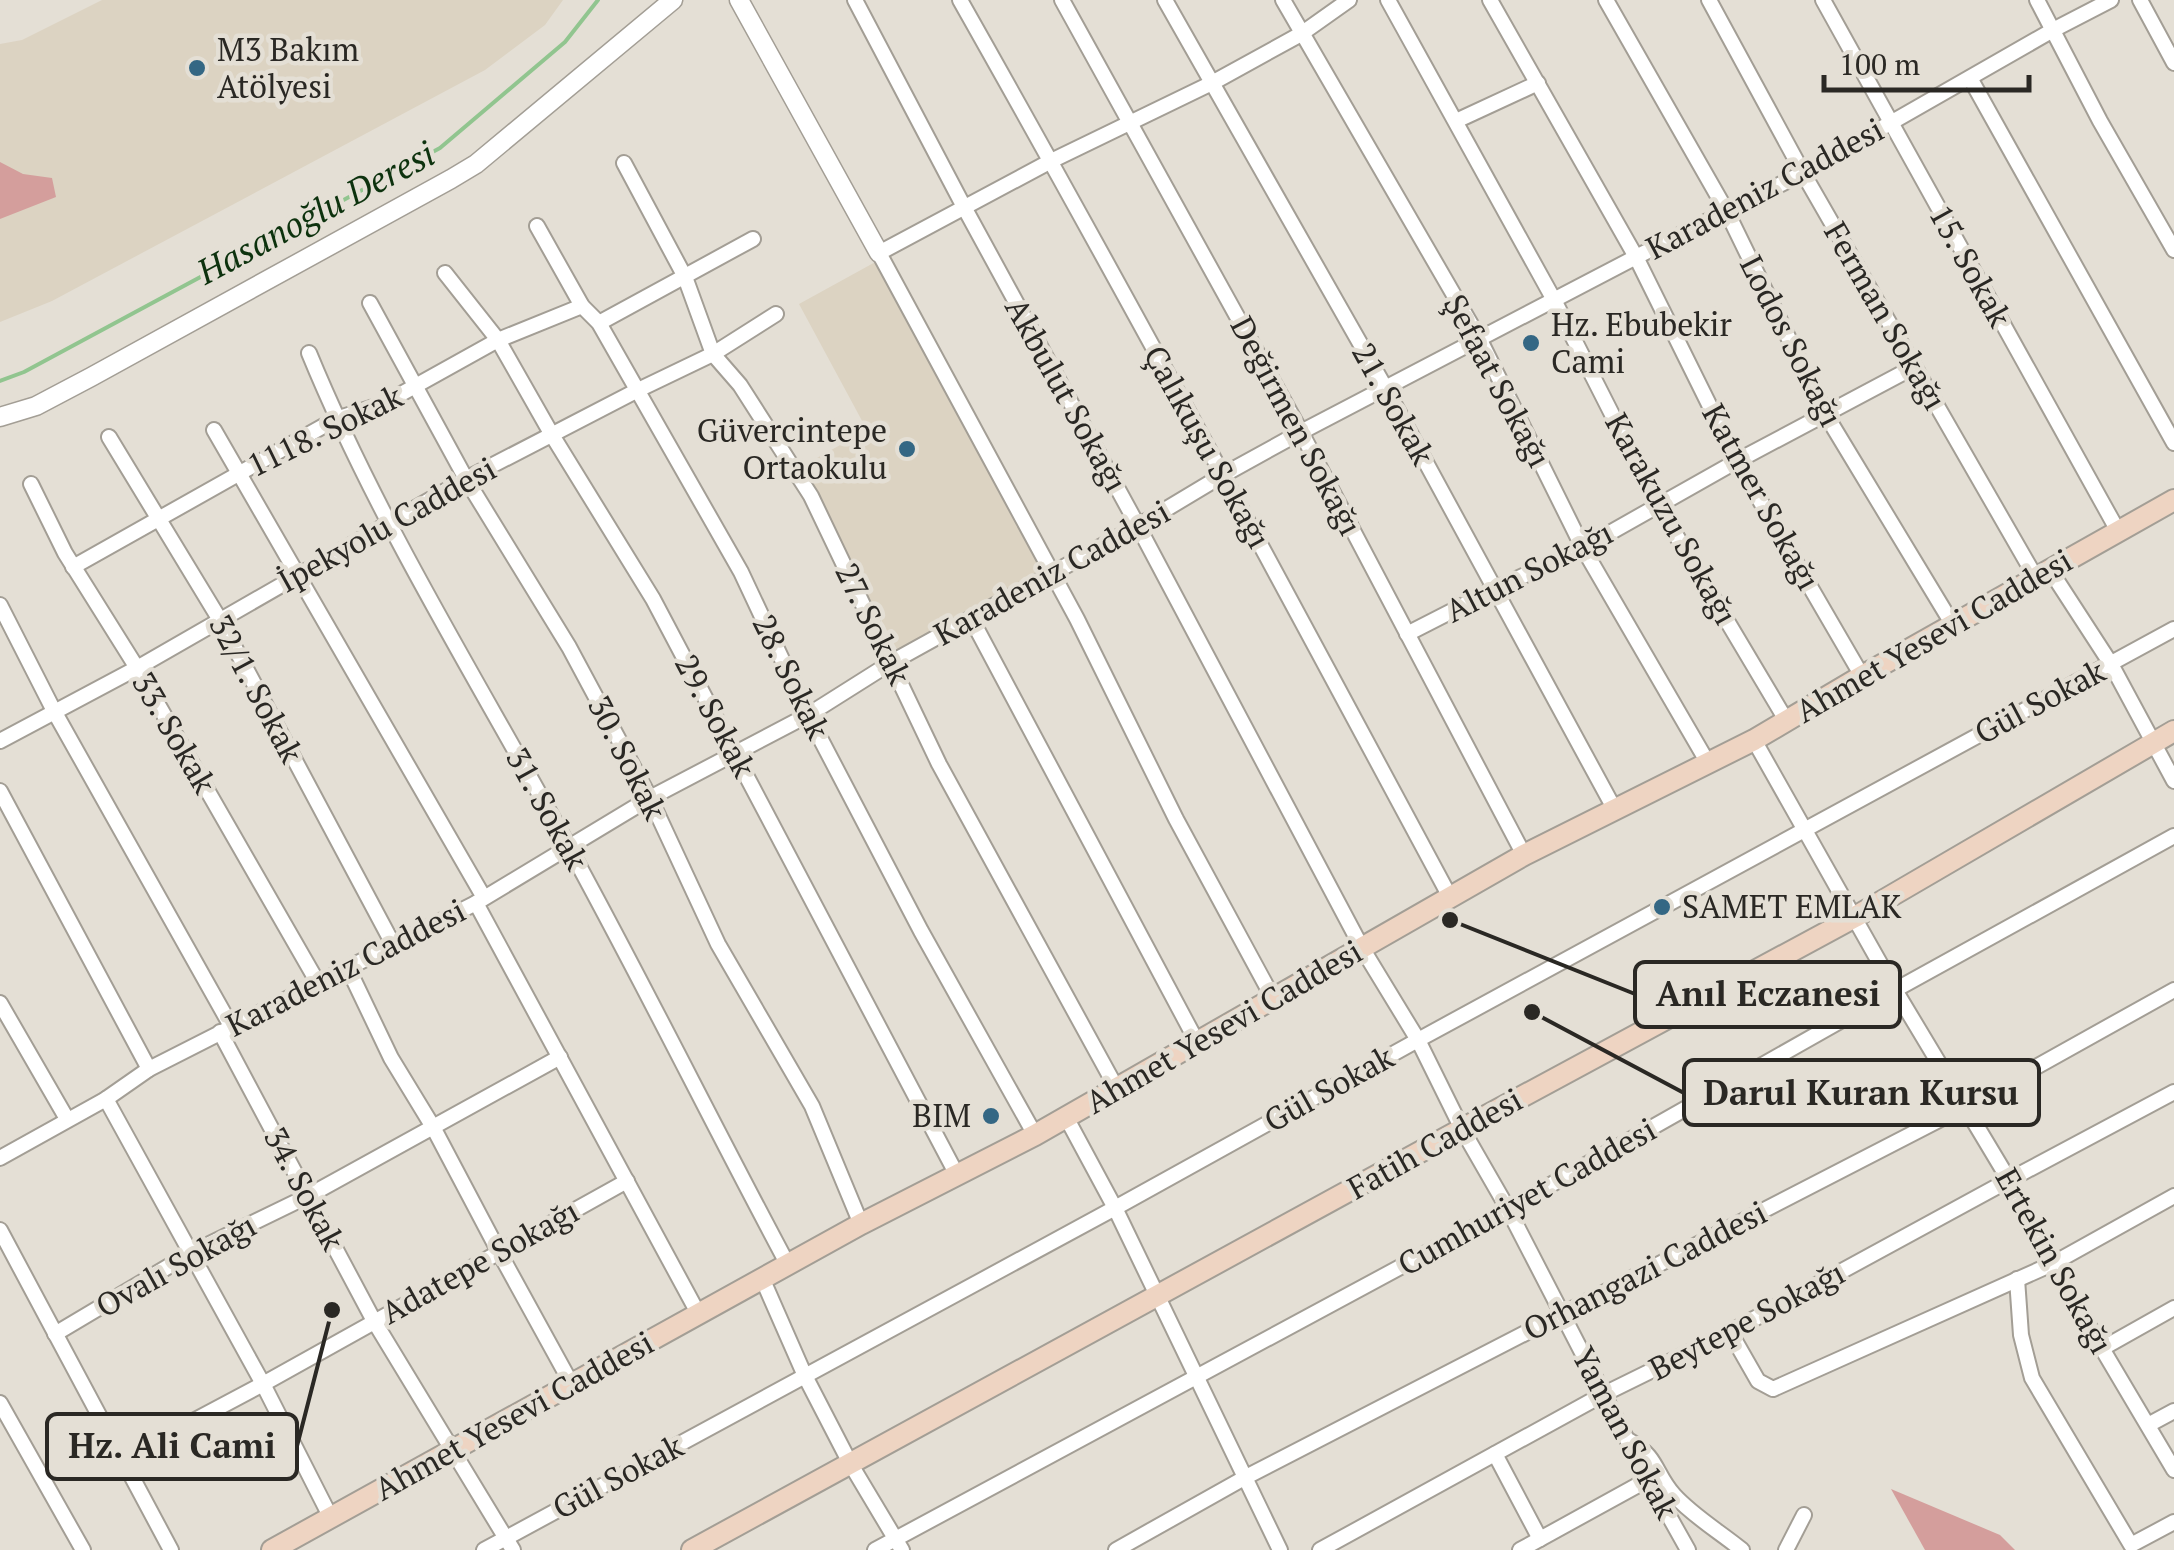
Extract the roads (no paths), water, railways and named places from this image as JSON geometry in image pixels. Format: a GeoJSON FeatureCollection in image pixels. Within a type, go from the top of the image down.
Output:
{"type":"FeatureCollection","features":[{"type":"Feature","properties":{"kind":"main road","name":"Ahmet Yesevi Caddesi"},"geometry":{"type":"LineString","coordinates":[[272,1550],[861,1224],[1035,1135],[1524,855],[1754,740],[2174,500]]}},
{"type":"Feature","properties":{"kind":"main road","name":"Fatih Caddesi"},"geometry":{"type":"LineString","coordinates":[[692,1550],[1855,917],[2174,731]]}},
{"type":"Feature","properties":{"kind":"street"},"geometry":{"type":"LineString","coordinates":[[0,417],[36,406],[452,179],[476,164],[673,0]]}},
{"type":"Feature","properties":{"kind":"street"},"geometry":{"type":"LineString","coordinates":[[739,0],[1077,619],[1176,820],[1274,1000]]}},
{"type":"Feature","properties":{"kind":"street","name":"Akbulut Sokağı"},"geometry":{"type":"LineString","coordinates":[[855,0],[1362,948]]}},
{"type":"Feature","properties":{"kind":"street","name":"Çalıkuşu Sokağı"},"geometry":{"type":"LineString","coordinates":[[960,0],[1223,475],[1450,897]]}},
{"type":"Feature","properties":{"kind":"street","name":"Değirmen Sokağı"},"geometry":{"type":"LineString","coordinates":[[1062,0],[1301,432],[1524,855]]}},
{"type":"Feature","properties":{"kind":"street","name":"21. Sokak"},"geometry":{"type":"LineString","coordinates":[[1165,0],[1386,389],[1615,810]]}},
{"type":"Feature","properties":{"kind":"street","name":"Şefaat Sokağı"},"geometry":{"type":"LineString","coordinates":[[1283,0],[1480,340],[1583,548],[1708,763]]}},
{"type":"Feature","properties":{"kind":"street"},"geometry":{"type":"LineString","coordinates":[[879,253],[1051,161],[1212,84],[1301,34],[1349,0]]}},
{"type":"Feature","properties":{"kind":"street","name":"Karakuzu Sokağı"},"geometry":{"type":"LineString","coordinates":[[1388,0],[1554,300],[1658,505],[1786,720]]}},
{"type":"Feature","properties":{"kind":"street","name":"Katmer Sokağı"},"geometry":{"type":"LineString","coordinates":[[1490,0],[1636,257],[1737,461],[1862,676]]}},
{"type":"Feature","properties":{"kind":"street","name":"Lodos Sokağı"},"geometry":{"type":"LineString","coordinates":[[1606,0],[1727,212],[1826,415],[1953,626]]}},
{"type":"Feature","properties":{"kind":"street","name":"Ferman Sokağı"},"geometry":{"type":"LineString","coordinates":[[1710,0],[1803,174],[1914,367],[2043,574],[2111,664],[2174,781]]}},
{"type":"Feature","properties":{"kind":"street","name":"15. Sokak"},"geometry":{"type":"LineString","coordinates":[[1823,0],[2118,532]]}},
{"type":"Feature","properties":{"kind":"street"},"geometry":{"type":"LineString","coordinates":[[2037,0],[2174,250]]}},
{"type":"Feature","properties":{"kind":"street","name":"Karadeniz Caddesi"},"geometry":{"type":"LineString","coordinates":[[0,1158],[226,1029],[479,900],[650,798],[808,715],[892,662],[1301,432],[1803,174],[2111,0]]}},
{"type":"Feature","properties":{"kind":"street"},"geometry":{"type":"LineString","coordinates":[[2140,0],[2174,63]]}},
{"type":"Feature","properties":{"kind":"street"},"geometry":{"type":"LineString","coordinates":[[1970,78],[2174,444]]}},
{"type":"Feature","properties":{"kind":"street"},"geometry":{"type":"LineString","coordinates":[[1456,121],[1538,83]]}},
{"type":"Feature","properties":{"kind":"street","name":"27. Sokak"},"geometry":{"type":"LineString","coordinates":[[624,162],[684,277],[713,354],[740,385],[811,496],[939,764],[1117,1089]]}},
{"type":"Feature","properties":{"kind":"street","name":"28. Sokak"},"geometry":{"type":"LineString","coordinates":[[537,226],[582,306],[599,323],[741,572],[808,715],[921,931],[1035,1135]]}},
{"type":"Feature","properties":{"kind":"street"},"geometry":{"type":"LineString","coordinates":[[599,323],[753,239]]}},
{"type":"Feature","properties":{"kind":"street","name":"29. Sokak"},"geometry":{"type":"LineString","coordinates":[[445,273],[498,340],[653,599],[957,1176]]}},
{"type":"Feature","properties":{"kind":"street","name":"30. Sokak"},"geometry":{"type":"LineString","coordinates":[[370,303],[466,478],[569,647],[650,798],[718,944],[812,1106],[861,1224]]}},
{"type":"Feature","properties":{"kind":"street","name":"1118. Sokak"},"geometry":{"type":"LineString","coordinates":[[73,567],[336,419],[383,404],[498,340],[582,306]]}},
{"type":"Feature","properties":{"kind":"street","name":"İpekyolu Caddesi"},"geometry":{"type":"LineString","coordinates":[[0,741],[137,668],[466,478],[713,354],[776,314]]}},
{"type":"Feature","properties":{"kind":"street","name":"31. Sokak"},"geometry":{"type":"LineString","coordinates":[[309,353],[336,419],[388,522],[568,845],[788,1265]]}},
{"type":"Feature","properties":{"kind":"street","name":"Altun Sokağı"},"geometry":{"type":"LineString","coordinates":[[1408,634],[1583,548],[1914,367]]}},
{"type":"Feature","properties":{"kind":"street"},"geometry":{"type":"LineString","coordinates":[[214,430],[479,900],[698,1313]]}},
{"type":"Feature","properties":{"kind":"street","name":"32/1. Sokak"},"geometry":{"type":"LineString","coordinates":[[109,436],[220,620],[394,946]]}},
{"type":"Feature","properties":{"kind":"street","name":"33. Sokak"},"geometry":{"type":"LineString","coordinates":[[31,484],[73,567],[137,668],[318,983]]}},
{"type":"Feature","properties":{"kind":"street","name":"34. Sokak"},"geometry":{"type":"LineString","coordinates":[[0,605],[226,1029],[374,1321],[510,1544]]}},
{"type":"Feature","properties":{"kind":"street"},"geometry":{"type":"LineString","coordinates":[[972,620],[1197,1042]]}},
{"type":"Feature","properties":{"kind":"street","name":"Gül Sokak"},"geometry":{"type":"LineString","coordinates":[[484,1550],[510,1544],[805,1376],[2174,628]]}},
{"type":"Feature","properties":{"kind":"street","name":"Ertekin Sokağı"},"geometry":{"type":"LineString","coordinates":[[1754,740],[1895,990],[2009,1180],[2052,1264],[2174,1470]]}},
{"type":"Feature","properties":{"kind":"street"},"geometry":{"type":"LineString","coordinates":[[0,791],[150,1070]]}},
{"type":"Feature","properties":{"kind":"street","name":"Cumhuriyet Caddesi"},"geometry":{"type":"LineString","coordinates":[[875,1550],[899,1544],[1196,1377],[1508,1210],[2174,836]]}},
{"type":"Feature","properties":{"kind":"street","name":"Yaman Sokak"},"geometry":{"type":"LineString","coordinates":[[1362,948],[1418,1040],[1688,1550]]}},
{"type":"Feature","properties":{"kind":"street"},"geometry":{"type":"LineString","coordinates":[[348,968],[391,1058],[433,1127],[572,1383]]}},
{"type":"Feature","properties":{"kind":"street","name":"Orhangazi Caddesi"},"geometry":{"type":"LineString","coordinates":[[1116,1550],[1246,1477],[1966,1106],[2174,990]]}},
{"type":"Feature","properties":{"kind":"street"},"geometry":{"type":"LineString","coordinates":[[0,1002],[68,1119]]}},
{"type":"Feature","properties":{"kind":"street","name":"Ovalı Sokağı"},"geometry":{"type":"LineString","coordinates":[[55,1334],[191,1252],[308,1196],[560,1057]]}},
{"type":"Feature","properties":{"kind":"street","name":"Beytepe Sokağı"},"geometry":{"type":"LineString","coordinates":[[1320,1550],[1604,1394],[1730,1332],[2174,1092]]}},
{"type":"Feature","properties":{"kind":"street"},"geometry":{"type":"LineString","coordinates":[[106,1099],[263,1384],[330,1518]]}},
{"type":"Feature","properties":{"kind":"street"},"geometry":{"type":"LineString","coordinates":[[1066,1117],[1115,1208],[1280,1550]]}},
{"type":"Feature","properties":{"kind":"street","name":"Adatepe Sokağı"},"geometry":{"type":"LineString","coordinates":[[122,1459],[627,1181]]}},
{"type":"Feature","properties":{"kind":"street"},"geometry":{"type":"LineString","coordinates":[[1730,1332],[1758,1381],[1773,1389],[2052,1264],[2174,1196]]}},
{"type":"Feature","properties":{"kind":"street"},"geometry":{"type":"LineString","coordinates":[[0,1230],[171,1550]]}},
{"type":"Feature","properties":{"kind":"street"},"geometry":{"type":"LineString","coordinates":[[762,1278],[805,1376],[850,1463],[899,1544]]}},
{"type":"Feature","properties":{"kind":"street"},"geometry":{"type":"LineString","coordinates":[[2017,1279],[2020,1335],[2032,1378],[2132,1548],[2174,1522]]}},
{"type":"Feature","properties":{"kind":"street"},"geometry":{"type":"LineString","coordinates":[[2103,1348],[2174,1308]]}},
{"type":"Feature","properties":{"kind":"street"},"geometry":{"type":"LineString","coordinates":[[0,1402],[83,1550]]}},
{"type":"Feature","properties":{"kind":"street"},"geometry":{"type":"LineString","coordinates":[[2148,1425],[2174,1411]]}},
{"type":"Feature","properties":{"kind":"street"},"geometry":{"type":"LineString","coordinates":[[1627,1439],[1645,1449],[1682,1503],[1742,1550]]}},
{"type":"Feature","properties":{"kind":"street"},"geometry":{"type":"LineString","coordinates":[[1495,1454],[1540,1539]]}},
{"type":"Feature","properties":{"kind":"street"},"geometry":{"type":"LineString","coordinates":[[1520,1550],[1649,1479]]}},
{"type":"Feature","properties":{"kind":"street"},"geometry":{"type":"LineString","coordinates":[[1786,1550],[1804,1515]]}},
{"type":"Feature","properties":{"kind":"waterway","name":"Hasanoğlu Deresi"},"geometry":{"type":"LineString","coordinates":[[0,381],[24,372],[440,148],[565,42],[598,0]]}},
{"type":"Feature","properties":{"kind":"place","name":"M3 Bakım Atölyesi"},"geometry":{"type":"Point","coordinates":[197,68]}},
{"type":"Feature","properties":{"kind":"place","name":"Hz. Ebubekir Cami"},"geometry":{"type":"Point","coordinates":[1531,343]}},
{"type":"Feature","properties":{"kind":"place","name":"Güvercintepe Ortaokulu"},"geometry":{"type":"Point","coordinates":[907,449]}},
{"type":"Feature","properties":{"kind":"place","name":"SAMET EMLAK"},"geometry":{"type":"Point","coordinates":[1662,907]}},
{"type":"Feature","properties":{"kind":"place","name":"Anıl Eczanesi"},"geometry":{"type":"Point","coordinates":[1450,920]}},
{"type":"Feature","properties":{"kind":"place","name":"Darul Kuran Kursu"},"geometry":{"type":"Point","coordinates":[1532,1012]}},
{"type":"Feature","properties":{"kind":"place","name":"BIM"},"geometry":{"type":"Point","coordinates":[991,1116]}},
{"type":"Feature","properties":{"kind":"place","name":"Hz. Ali Cami"},"geometry":{"type":"Point","coordinates":[332,1310]}}]}
